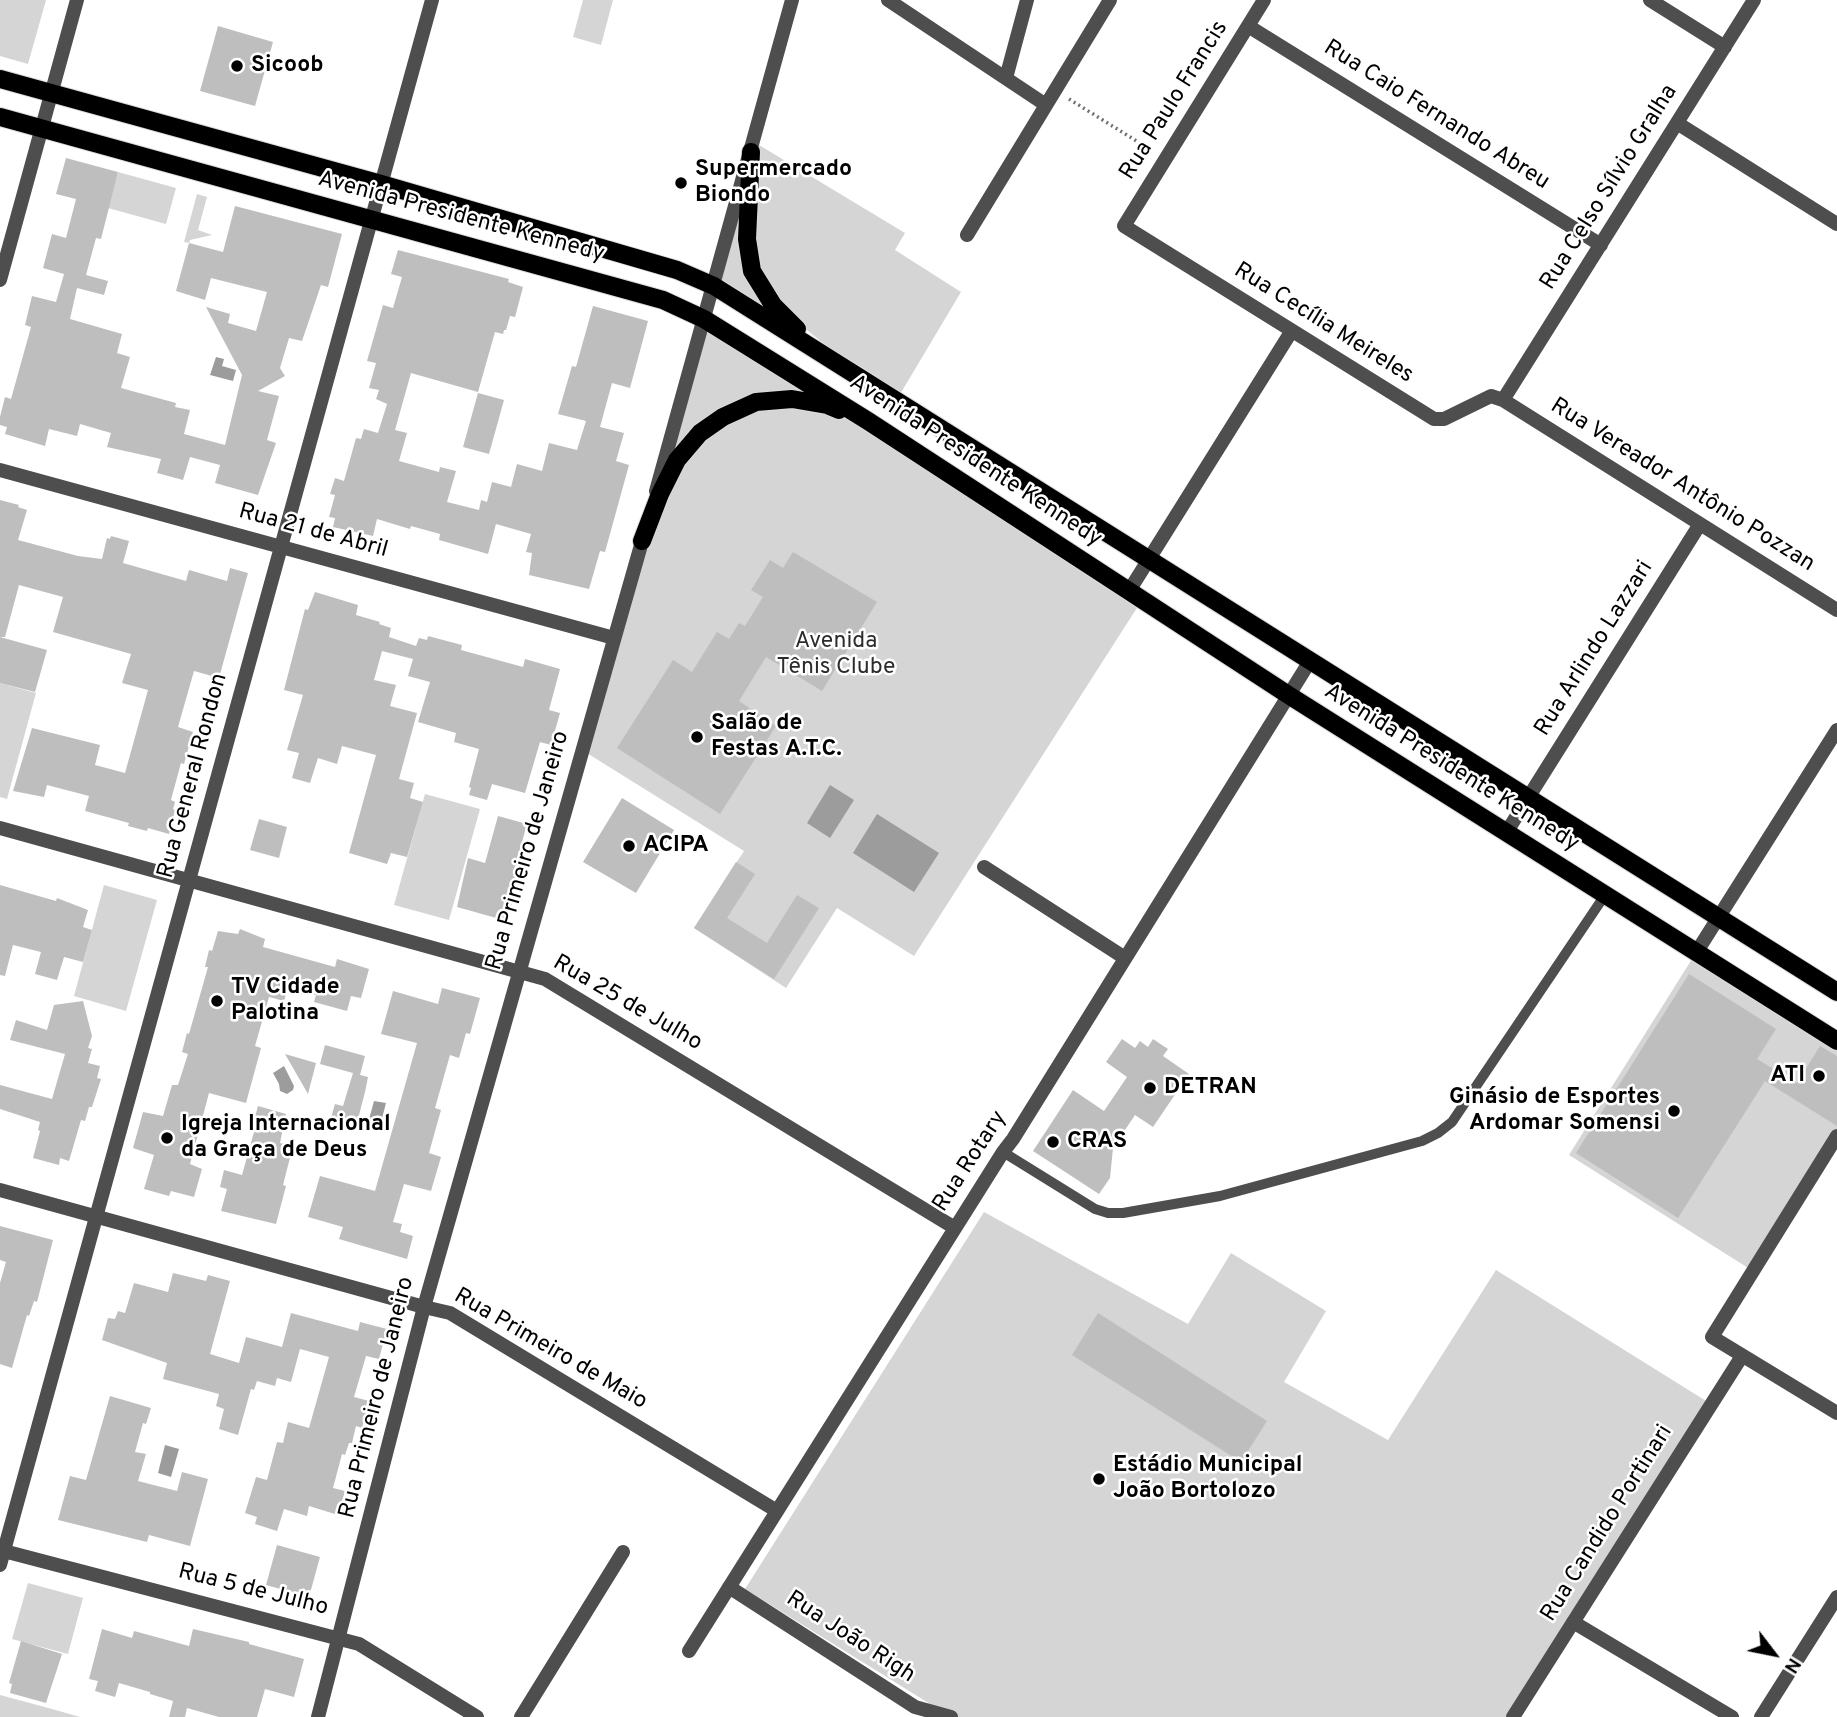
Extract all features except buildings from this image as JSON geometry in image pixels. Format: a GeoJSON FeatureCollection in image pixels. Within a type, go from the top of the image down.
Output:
{"type":"FeatureCollection","features":[{"type":"Feature","properties":{"kind":"main road","name":"Avenida Presidente Kennedy"},"geometry":{"type":"LineString","coordinates":[[0,79],[381,184],[677,270],[714,286],[1837,992]]}},
{"type":"Feature","properties":{"kind":"main road","name":"Avenida Presidente Kennedy"},"geometry":{"type":"LineString","coordinates":[[0,117],[663,300],[704,319],[868,421],[1290,696],[1837,1041]]}},
{"type":"Feature","properties":{"kind":"main road"},"geometry":{"type":"LineString","coordinates":[[751,152],[747,198],[747,250],[752,271],[760,287],[787,321],[866,382]]}},
{"type":"Feature","properties":{"kind":"main road"},"geometry":{"type":"LineString","coordinates":[[642,541],[660,494],[677,460],[700,433],[723,417],[756,402],[792,399],[827,405],[868,421]]}},
{"type":"Feature","properties":{"kind":"street"},"geometry":{"type":"LineString","coordinates":[[0,279],[77,0]]}},
{"type":"Feature","properties":{"kind":"street","name":"Rua General Rondon"},"geometry":{"type":"LineString","coordinates":[[1,1555],[432,0]]}},
{"type":"Feature","properties":{"kind":"street","name":"Rua Primeiro de Janeiro"},"geometry":{"type":"LineString","coordinates":[[318,1717],[424,1307],[714,286],[792,0]]}},
{"type":"Feature","properties":{"kind":"street"},"geometry":{"type":"LineString","coordinates":[[888,0],[1046,105]]}},
{"type":"Feature","properties":{"kind":"street"},"geometry":{"type":"LineString","coordinates":[[1006,78],[1027,0]]}},
{"type":"Feature","properties":{"kind":"street"},"geometry":{"type":"LineString","coordinates":[[967,235],[1110,0]]}},
{"type":"Feature","properties":{"kind":"street","name":"Rua Paulo Francis"},"geometry":{"type":"LineString","coordinates":[[1125,226],[1264,0]]}},
{"type":"Feature","properties":{"kind":"street"},"geometry":{"type":"LineString","coordinates":[[1650,0],[1725,47]]}},
{"type":"Feature","properties":{"kind":"street","name":"Rua Celso Sílvio Gralha"},"geometry":{"type":"LineString","coordinates":[[1503,400],[1754,0]]}},
{"type":"Feature","properties":{"kind":"street","name":"Rua Caio Fernando Abreu"},"geometry":{"type":"LineString","coordinates":[[1248,26],[1601,245]]}},
{"type":"Feature","properties":{"kind":"street"},"geometry":{"type":"LineString","coordinates":[[1677,123],[1837,224]]}},
{"type":"Feature","properties":{"kind":"street","name":"Rua Cecília Meireles"},"geometry":{"type":"LineString","coordinates":[[1125,226],[1434,419],[1444,419],[1492,396],[1503,400]]}},
{"type":"Feature","properties":{"kind":"street"},"geometry":{"type":"LineString","coordinates":[[1129,591],[1292,332]]}},
{"type":"Feature","properties":{"kind":"street","name":"Rua Vereador Antônio Pozzan"},"geometry":{"type":"LineString","coordinates":[[1503,400],[1837,610]]}},
{"type":"Feature","properties":{"kind":"street","name":"Rua 21 de Abril"},"geometry":{"type":"LineString","coordinates":[[0,470],[614,638]]}},
{"type":"Feature","properties":{"kind":"street","name":"Rua Arlindo Lazzari"},"geometry":{"type":"LineString","coordinates":[[1506,833],[1700,524]]}},
{"type":"Feature","properties":{"kind":"street","name":"Rua Rotary"},"geometry":{"type":"LineString","coordinates":[[689,1651],[1311,661]]}},
{"type":"Feature","properties":{"kind":"street"},"geometry":{"type":"LineString","coordinates":[[1696,953],[1837,730]]}},
{"type":"Feature","properties":{"kind":"street","name":"Rua 25 de Julho"},"geometry":{"type":"LineString","coordinates":[[0,828],[545,979],[955,1228]]}},
{"type":"Feature","properties":{"kind":"street"},"geometry":{"type":"LineString","coordinates":[[984,867],[1125,958]]}},
{"type":"Feature","properties":{"kind":"street"},"geometry":{"type":"LineString","coordinates":[[1837,1136],[1712,1337],[1837,1413]]}},
{"type":"Feature","properties":{"kind":"street","name":"Rua Primeiro de Maio"},"geometry":{"type":"LineString","coordinates":[[0,1191],[450,1313],[777,1511]]}},
{"type":"Feature","properties":{"kind":"street","name":"Rua Candido Portinari"},"geometry":{"type":"LineString","coordinates":[[1513,1717],[1742,1356]]}},
{"type":"Feature","properties":{"kind":"street"},"geometry":{"type":"LineString","coordinates":[[522,1717],[624,1552]]}},
{"type":"Feature","properties":{"kind":"street","name":"Rua 5 de Julho"},"geometry":{"type":"LineString","coordinates":[[1,1555],[340,1637],[359,1644],[477,1717]]}},
{"type":"Feature","properties":{"kind":"street","name":"Rua João Righ"},"geometry":{"type":"LineString","coordinates":[[729,1587],[915,1707],[951,1717]]}},
{"type":"Feature","properties":{"kind":"street"},"geometry":{"type":"LineString","coordinates":[[1761,1717],[1837,1597]]}},
{"type":"Feature","properties":{"kind":"street"},"geometry":{"type":"LineString","coordinates":[[1573,1622],[1732,1717]]}},
{"type":"Feature","properties":{"kind":"lane"},"geometry":{"type":"LineString","coordinates":[[1003,1152],[1095,1209],[1108,1213],[1123,1213],[1220,1196],[1422,1141],[1452,1122],[1605,895]]}},
{"type":"Feature","properties":{"kind":"path"},"geometry":{"type":"LineString","coordinates":[[1055,90],[1166,159]]}},
{"type":"Feature","properties":{"kind":"green space"},"geometry":{"type":"Polygon","coordinates":[[[0,0],[46,0],[28,64],[0,56],[0,0]]]}},
{"type":"Feature","properties":{"kind":"green space"},"geometry":{"type":"Polygon","coordinates":[[[583,0],[613,0],[601,45],[573,37],[583,0]]]}},
{"type":"Feature","properties":{"kind":"green space"},"geometry":{"type":"Polygon","coordinates":[[[759,145],[905,233],[895,250],[961,292],[899,396],[850,365],[791,317],[761,270],[755,245],[755,171],[759,145]]]}},
{"type":"Feature","properties":{"kind":"green space"},"geometry":{"type":"Polygon","coordinates":[[[118,172],[176,188],[166,224],[108,208],[118,172]]]}},
{"type":"Feature","properties":{"kind":"green space"},"geometry":{"type":"Polygon","coordinates":[[[745,185],[744,247],[776,318],[718,285],[745,185]]]}},
{"type":"Feature","properties":{"kind":"green space"},"geometry":{"type":"Polygon","coordinates":[[[197,194],[207,197],[198,230],[212,235],[190,240],[189,243],[184,242],[197,194]]]}},
{"type":"Feature","properties":{"kind":"green space"},"geometry":{"type":"Polygon","coordinates":[[[707,329],[814,395],[775,394],[672,452],[707,329]]]}},
{"type":"Feature","properties":{"kind":"green space","name":"Avenida Tênis Clube"},"geometry":{"type":"Polygon","coordinates":[[[756,402],[827,405],[1142,600],[914,956],[837,908],[786,988],[694,928],[744,851],[582,750],[642,541],[677,460],[756,402]]]}},
{"type":"Feature","properties":{"kind":"green space"},"geometry":{"type":"Polygon","coordinates":[[[0,683],[36,693],[7,799],[0,797],[0,683]]]}},
{"type":"Feature","properties":{"kind":"green space"},"geometry":{"type":"Polygon","coordinates":[[[425,794],[480,809],[449,920],[394,905],[425,794]]]}},
{"type":"Feature","properties":{"kind":"green space"},"geometry":{"type":"Polygon","coordinates":[[[104,885],[157,900],[126,1011],[74,996],[104,885]]]}},
{"type":"Feature","properties":{"kind":"green space"},"geometry":{"type":"Polygon","coordinates":[[[1692,959],[1837,1051],[1837,1136],[1753,1271],[1569,1155],[1692,959]]]}},
{"type":"Feature","properties":{"kind":"green space","name":"Estádio Municipal João Bortolozo"},"geometry":{"type":"Polygon","coordinates":[[[984,1212],[1188,1324],[1231,1253],[1326,1311],[1284,1382],[1388,1440],[1496,1270],[1711,1404],[1513,1717],[951,1717],[745,1589],[984,1212]]]}},
{"type":"Feature","properties":{"kind":"green space"},"geometry":{"type":"Polygon","coordinates":[[[28,1583],[83,1598],[68,1654],[12,1639],[28,1583]]]}},
{"type":"Feature","properties":{"kind":"green space"},"geometry":{"type":"Polygon","coordinates":[[[0,1695],[52,1709],[80,1717],[0,1717],[0,1695]]]}},
{"type":"Feature","properties":{"kind":"shaded area"},"geometry":{"type":"Polygon","coordinates":[[[216,357],[224,359],[222,366],[236,370],[233,381],[210,375],[216,357]]]}},
{"type":"Feature","properties":{"kind":"shaded area"},"geometry":{"type":"Polygon","coordinates":[[[830,785],[854,800],[830,838],[807,823],[830,785]]]}},
{"type":"Feature","properties":{"kind":"shaded area"},"geometry":{"type":"Polygon","coordinates":[[[877,814],[939,853],[914,892],[853,853],[877,814]]]}},
{"type":"Feature","properties":{"kind":"shaded area"},"geometry":{"type":"Polygon","coordinates":[[[284,1066],[294,1086],[287,1094],[280,1091],[273,1073],[284,1066]]]}},
{"type":"Feature","properties":{"kind":"shaded area"},"geometry":{"type":"Polygon","coordinates":[[[374,1101],[386,1103],[380,1126],[374,1129],[368,1123],[374,1101]]]}},
{"type":"Feature","properties":{"kind":"shaded area"},"geometry":{"type":"Polygon","coordinates":[[[165,1445],[179,1449],[171,1477],[158,1473],[165,1445]]]}},
{"type":"Feature","properties":{"kind":"place","name":"Sicoob"},"geometry":{"type":"Point","coordinates":[237,66]}},
{"type":"Feature","properties":{"kind":"place","name":"Supermercado Biondo"},"geometry":{"type":"Point","coordinates":[681,183]}},
{"type":"Feature","properties":{"kind":"place","name":"Salão de Festas A.T.C."},"geometry":{"type":"Point","coordinates":[697,737]}},
{"type":"Feature","properties":{"kind":"place","name":"ACIPA"},"geometry":{"type":"Point","coordinates":[629,846]}},
{"type":"Feature","properties":{"kind":"place","name":"TV Cidade Palotina"},"geometry":{"type":"Point","coordinates":[217,1001]}},
{"type":"Feature","properties":{"kind":"place","name":"ATI"},"geometry":{"type":"Point","coordinates":[1819,1076]}},
{"type":"Feature","properties":{"kind":"place","name":"DETRAN"},"geometry":{"type":"Point","coordinates":[1150,1088]}},
{"type":"Feature","properties":{"kind":"place","name":"Ginásio de Esportes Ardomar Somensi"},"geometry":{"type":"Point","coordinates":[1674,1111]}},
{"type":"Feature","properties":{"kind":"place","name":"Igreja Internacional da Graça de Deus"},"geometry":{"type":"Point","coordinates":[167,1138]}},
{"type":"Feature","properties":{"kind":"place","name":"CRAS"},"geometry":{"type":"Point","coordinates":[1053,1142]}},
{"type":"Feature","properties":{"kind":"place","name":"Estádio Municipal João Bortolozo"},"geometry":{"type":"Point","coordinates":[1099,1479]}}]}
